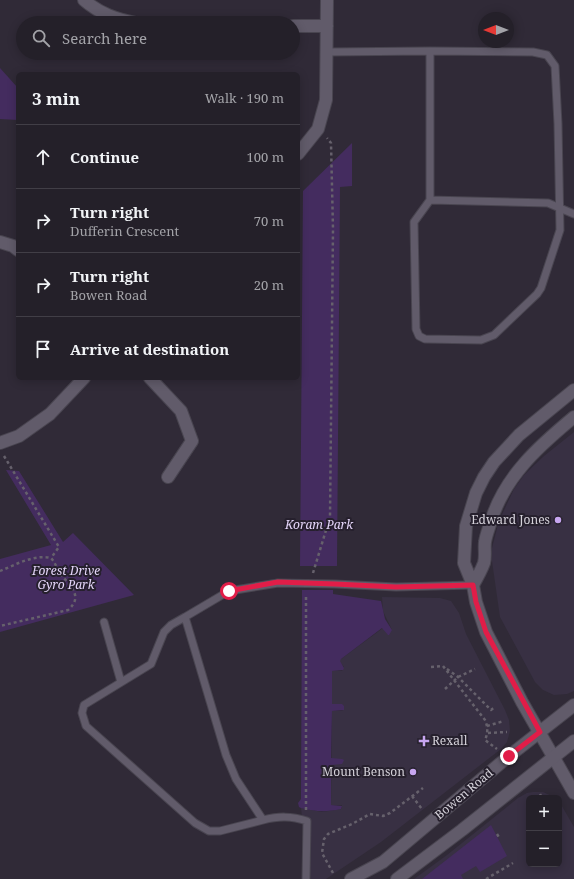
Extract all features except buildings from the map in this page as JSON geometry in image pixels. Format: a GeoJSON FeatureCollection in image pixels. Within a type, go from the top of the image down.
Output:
{"type":"FeatureCollection","features":[{"type":"Feature","properties":{"kind":"street"},"geometry":{"type":"LineString","coordinates":[[84,0],[92,7],[109,16]]}},
{"type":"Feature","properties":{"kind":"street"},"geometry":{"type":"LineString","coordinates":[[300,152],[318,129],[326,100],[327,0]]}},
{"type":"Feature","properties":{"kind":"street"},"geometry":{"type":"LineString","coordinates":[[300,26],[327,26]]}},
{"type":"Feature","properties":{"kind":"street"},"geometry":{"type":"LineString","coordinates":[[0,242],[16,248]]}},
{"type":"Feature","properties":{"kind":"street"},"geometry":{"type":"LineString","coordinates":[[0,443],[19,436],[50,414],[82,380]]}},
{"type":"Feature","properties":{"kind":"street"},"geometry":{"type":"LineString","coordinates":[[152,380],[181,411],[192,441],[168,477]]}},
{"type":"Feature","properties":{"kind":"street"},"geometry":{"type":"LineString","coordinates":[[574,390],[519,435],[505,448],[494,462],[478,488],[468,521],[464,545],[464,563],[473,585],[476,602],[486,632],[574,793]]}},
{"type":"Feature","properties":{"kind":"street"},"geometry":{"type":"LineString","coordinates":[[473,585],[484,563],[485,540],[491,520],[499,500],[511,480],[532,453],[574,417]]}},
{"type":"Feature","properties":{"kind":"street","name":"Bowen Road"},"geometry":{"type":"LineString","coordinates":[[351,879],[383,862],[574,705]]}},
{"type":"Feature","properties":{"kind":"street"},"geometry":{"type":"LineString","coordinates":[[397,879],[574,742]]}},
{"type":"Feature","properties":{"kind":"lane"},"geometry":{"type":"LineString","coordinates":[[327,52],[430,51],[533,52],[547,55],[555,66],[560,230],[541,288],[532,300],[494,335],[481,340],[425,339],[419,336],[416,329],[414,222],[430,200],[430,51]]}},
{"type":"Feature","properties":{"kind":"lane"},"geometry":{"type":"LineString","coordinates":[[430,200],[548,203],[574,214]]}},
{"type":"Feature","properties":{"kind":"lane"},"geometry":{"type":"LineString","coordinates":[[306,879],[307,821],[286,816],[275,817],[220,831],[209,831],[195,823],[86,726],[82,713],[84,705],[151,664],[164,632],[171,625],[229,591],[278,582],[396,587],[473,585]]}},
{"type":"Feature","properties":{"kind":"lane"},"geometry":{"type":"LineString","coordinates":[[185,617],[226,755],[236,779],[263,820]]}},
{"type":"Feature","properties":{"kind":"lane"},"geometry":{"type":"LineString","coordinates":[[104,622],[122,682]]}},
{"type":"Feature","properties":{"kind":"path"},"geometry":{"type":"LineString","coordinates":[[307,821],[305,799],[306,592],[330,517],[333,229],[331,143],[318,129]]}},
{"type":"Feature","properties":{"kind":"path"},"geometry":{"type":"LineString","coordinates":[[0,449],[59,547],[50,558]]}},
{"type":"Feature","properties":{"kind":"path"},"geometry":{"type":"LineString","coordinates":[[0,572],[27,560],[41,557],[50,558],[76,596],[72,606],[68,610],[0,626]]}},
{"type":"Feature","properties":{"kind":"path"},"geometry":{"type":"LineString","coordinates":[[443,666],[455,680],[487,726],[488,733],[485,740],[497,749]]}},
{"type":"Feature","properties":{"kind":"path"},"geometry":{"type":"LineString","coordinates":[[431,667],[443,666],[458,677],[491,710],[496,707]]}},
{"type":"Feature","properties":{"kind":"path"},"geometry":{"type":"LineString","coordinates":[[445,689],[458,677],[475,669]]}},
{"type":"Feature","properties":{"kind":"path"},"geometry":{"type":"LineString","coordinates":[[487,726],[504,721]]}},
{"type":"Feature","properties":{"kind":"path"},"geometry":{"type":"LineString","coordinates":[[488,733],[507,732]]}},
{"type":"Feature","properties":{"kind":"path"},"geometry":{"type":"LineString","coordinates":[[333,873],[322,853],[324,840],[328,834],[352,824],[370,814],[384,816],[423,788]]}},
{"type":"Feature","properties":{"kind":"path"},"geometry":{"type":"LineString","coordinates":[[412,796],[422,809]]}},
{"type":"Feature","properties":{"kind":"path"},"geometry":{"type":"LineString","coordinates":[[497,834],[500,839]]}},
{"type":"Feature","properties":{"kind":"path"},"geometry":{"type":"LineString","coordinates":[[486,879],[513,863]]}},
{"type":"Feature","properties":{"kind":"shaded area"},"geometry":{"type":"Polygon","coordinates":[[[574,432],[574,691],[567,694],[554,695],[543,690],[535,682],[500,617],[492,561],[492,548],[499,521],[514,489],[524,475],[544,456],[574,432]]]}},
{"type":"Feature","properties":{"kind":"shaded area"},"geometry":{"type":"Polygon","coordinates":[[[382,597],[440,598],[451,601],[459,613],[466,634],[505,710],[509,720],[510,731],[507,742],[501,749],[381,842],[326,879],[311,879],[308,870],[301,808],[322,812],[341,809],[342,807],[342,805],[331,805],[332,711],[342,711],[344,709],[343,705],[332,704],[332,671],[342,671],[344,667],[339,661],[383,628],[392,630],[383,611],[382,597]]]}},
{"type":"Feature","properties":{"kind":"shaded area"},"geometry":{"type":"Polygon","coordinates":[[[543,792],[550,795],[526,795],[526,867],[562,867],[562,806],[574,827],[574,879],[414,879],[447,855],[518,798],[527,793],[543,792]]]}},
{"type":"Feature","properties":{"kind":"green space"},"geometry":{"type":"Polygon","coordinates":[[[0,68],[16,86],[16,120],[0,119],[0,68]]]}},
{"type":"Feature","properties":{"kind":"green space","name":"Koram Park"},"geometry":{"type":"Polygon","coordinates":[[[352,143],[352,186],[340,187],[337,566],[300,566],[303,191],[352,143]]]}},
{"type":"Feature","properties":{"kind":"green space","name":"Forest Drive Gyro Park"},"geometry":{"type":"Polygon","coordinates":[[[6,470],[19,471],[63,542],[73,533],[134,595],[0,632],[0,559],[51,545],[6,470]]]}},
{"type":"Feature","properties":{"kind":"green space"},"geometry":{"type":"Polygon","coordinates":[[[302,590],[333,590],[333,594],[381,601],[385,619],[392,630],[388,635],[382,628],[341,659],[340,661],[344,668],[343,670],[332,671],[332,704],[342,704],[344,706],[344,710],[332,711],[331,758],[344,760],[342,764],[331,765],[331,805],[342,806],[341,809],[336,810],[321,811],[301,808],[299,807],[298,803],[301,799],[302,590]]]}},
{"type":"Feature","properties":{"kind":"green space"},"geometry":{"type":"Polygon","coordinates":[[[491,825],[507,856],[480,872],[476,866],[461,875],[463,879],[422,879],[491,825]]]}},
{"type":"Feature","properties":{"kind":"place","name":"Edward Jones"},"geometry":{"type":"Point","coordinates":[558,520]}},
{"type":"Feature","properties":{"kind":"place","name":"Rexall"},"geometry":{"type":"Point","coordinates":[424,741]}},
{"type":"Feature","properties":{"kind":"place","name":"Mount Benson"},"geometry":{"type":"Point","coordinates":[413,772]}},
{"type":"Feature","properties":{"kind":"route"},"geometry":{"type":"LineString","coordinates":[[229,591],[278,582],[396,587],[473,585],[480,619],[522,702],[540,732],[509,756]]}}]}
